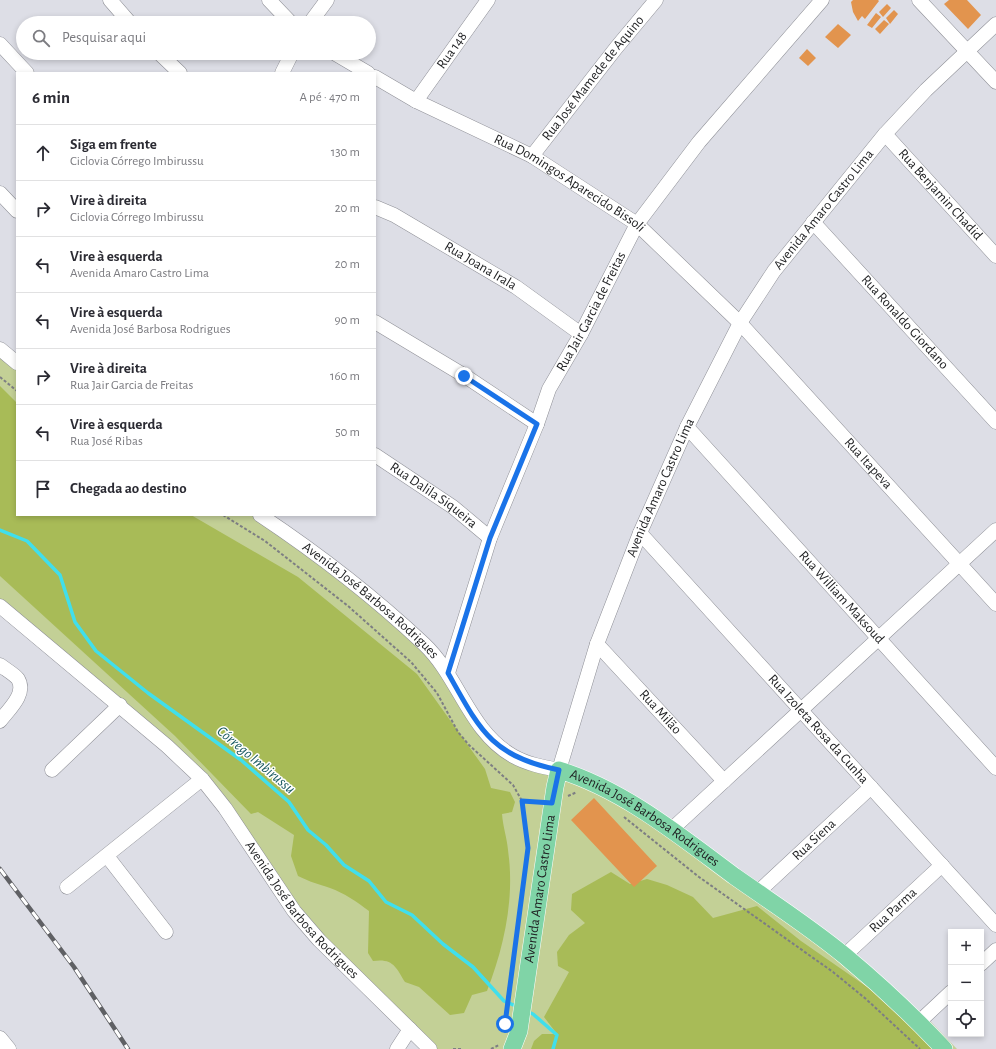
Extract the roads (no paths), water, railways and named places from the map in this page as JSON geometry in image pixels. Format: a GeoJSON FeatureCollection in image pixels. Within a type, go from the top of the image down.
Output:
{"type":"FeatureCollection","features":[{"type":"Feature","properties":{"kind":"main road","name":"Avenida Amaro Castro Lima"},"geometry":{"type":"LineString","coordinates":[[510,1042],[524,993],[552,803],[559,770]]}},
{"type":"Feature","properties":{"kind":"main road","name":"Avenida José Barbosa Rodrigues"},"geometry":{"type":"LineString","coordinates":[[559,770],[577,776],[611,792],[671,830],[758,892],[844,956],[919,1022],[944,1049]]}},
{"type":"Feature","properties":{"kind":"street"},"geometry":{"type":"LineString","coordinates":[[110,0],[124,16]]}},
{"type":"Feature","properties":{"kind":"street"},"geometry":{"type":"LineString","coordinates":[[269,0],[284,16]]}},
{"type":"Feature","properties":{"kind":"street"},"geometry":{"type":"LineString","coordinates":[[315,16],[327,0]]}},
{"type":"Feature","properties":{"kind":"street","name":"Rua 148"},"geometry":{"type":"LineString","coordinates":[[416,101],[488,0]]}},
{"type":"Feature","properties":{"kind":"street","name":"Rua José Mamede de Aquino"},"geometry":{"type":"LineString","coordinates":[[532,156],[616,48],[656,0]]}},
{"type":"Feature","properties":{"kind":"street","name":"Rua Jair Garcia de Freitas"},"geometry":{"type":"LineString","coordinates":[[448,673],[490,538],[537,424],[549,390],[581,334],[637,224],[699,142],[822,0]]}},
{"type":"Feature","properties":{"kind":"street"},"geometry":{"type":"LineString","coordinates":[[919,0],[996,82]]}},
{"type":"Feature","properties":{"kind":"street","name":"Avenida Amaro Castro Lima"},"geometry":{"type":"LineString","coordinates":[[559,770],[597,644],[640,534],[687,427],[740,323],[774,271],[885,134],[926,90],[996,24]]}},
{"type":"Feature","properties":{"kind":"street"},"geometry":{"type":"LineString","coordinates":[[0,44],[26,72]]}},
{"type":"Feature","properties":{"kind":"street"},"geometry":{"type":"LineString","coordinates":[[166,60],[179,72]]}},
{"type":"Feature","properties":{"kind":"street"},"geometry":{"type":"LineString","coordinates":[[282,72],[288,60]]}},
{"type":"Feature","properties":{"kind":"street"},"geometry":{"type":"LineString","coordinates":[[346,60],[366,72]]}},
{"type":"Feature","properties":{"kind":"street","name":"Rua Domingos Aparecido Bissoli"},"geometry":{"type":"LineString","coordinates":[[376,78],[416,101],[532,156],[637,224],[740,323]]}},
{"type":"Feature","properties":{"kind":"street","name":"Rua Benjamin Chadid"},"geometry":{"type":"LineString","coordinates":[[885,134],[996,256]]}},
{"type":"Feature","properties":{"kind":"street"},"geometry":{"type":"LineString","coordinates":[[0,194],[16,210]]}},
{"type":"Feature","properties":{"kind":"street","name":"Rua Joana Irala"},"geometry":{"type":"LineString","coordinates":[[376,207],[394,215],[516,286],[581,334]]}},
{"type":"Feature","properties":{"kind":"street","name":"Rua Ronaldo Giordano"},"geometry":{"type":"LineString","coordinates":[[813,222],[996,422]]}},
{"type":"Feature","properties":{"kind":"street"},"geometry":{"type":"LineString","coordinates":[[376,323],[464,376],[537,424]]}},
{"type":"Feature","properties":{"kind":"street","name":"Rua Itapeva"},"geometry":{"type":"LineString","coordinates":[[740,323],[996,604]]}},
{"type":"Feature","properties":{"kind":"street"},"geometry":{"type":"LineString","coordinates":[[0,349],[16,362]]}},
{"type":"Feature","properties":{"kind":"street","name":"Rua William Maksoud"},"geometry":{"type":"LineString","coordinates":[[687,427],[996,768]]}},
{"type":"Feature","properties":{"kind":"street","name":"Rua Dalila Siqueira"},"geometry":{"type":"LineString","coordinates":[[376,456],[453,507],[490,538]]}},
{"type":"Feature","properties":{"kind":"street","name":"Avenida José Barbosa Rodrigues"},"geometry":{"type":"LineString","coordinates":[[261,516],[345,576],[425,645],[448,673],[481,729],[496,744],[513,756],[536,765],[559,770]]}},
{"type":"Feature","properties":{"kind":"street"},"geometry":{"type":"LineString","coordinates":[[671,830],[996,530]]}},
{"type":"Feature","properties":{"kind":"street","name":"Rua Izoleta Rosa da Cunha"},"geometry":{"type":"LineString","coordinates":[[640,534],[996,925]]}},
{"type":"Feature","properties":{"kind":"street","name":"Avenida José Barbosa Rodrigues"},"geometry":{"type":"LineString","coordinates":[[0,606],[120,705],[202,779],[225,808],[294,911],[339,961],[430,1049]]}},
{"type":"Feature","properties":{"kind":"street","name":"Rua Milão"},"geometry":{"type":"LineString","coordinates":[[597,644],[724,781]]}},
{"type":"Feature","properties":{"kind":"street"},"geometry":{"type":"LineString","coordinates":[[0,665],[17,679],[20,687],[19,697],[0,721]]}},
{"type":"Feature","properties":{"kind":"street"},"geometry":{"type":"LineString","coordinates":[[52,770],[120,705]]}},
{"type":"Feature","properties":{"kind":"street"},"geometry":{"type":"LineString","coordinates":[[67,887],[202,779]]}},
{"type":"Feature","properties":{"kind":"street","name":"Rua Siena"},"geometry":{"type":"LineString","coordinates":[[758,892],[871,787]]}},
{"type":"Feature","properties":{"kind":"street"},"geometry":{"type":"LineString","coordinates":[[107,856],[166,932]]}},
{"type":"Feature","properties":{"kind":"street","name":"Rua Parma"},"geometry":{"type":"LineString","coordinates":[[844,956],[942,865]]}},
{"type":"Feature","properties":{"kind":"street"},"geometry":{"type":"LineString","coordinates":[[984,961],[996,950]]}},
{"type":"Feature","properties":{"kind":"street"},"geometry":{"type":"LineString","coordinates":[[919,1022],[948,995]]}},
{"type":"Feature","properties":{"kind":"street"},"geometry":{"type":"LineString","coordinates":[[396,1049],[410,1029]]}},
{"type":"Feature","properties":{"kind":"street"},"geometry":{"type":"LineString","coordinates":[[0,1038],[9,1049]]}},
{"type":"Feature","properties":{"kind":"waterway","name":"Córrego Imbirussu"},"geometry":{"type":"LineString","coordinates":[[0,530],[27,541],[60,575],[75,622],[96,651],[148,693],[241,760],[289,802],[308,830],[326,845],[344,865],[369,881],[386,902],[412,915],[443,944],[473,967],[504,1001],[518,1007]]}},
{"type":"Feature","properties":{"kind":"waterway","name":"Córrego Imbirussu"},"geometry":{"type":"LineString","coordinates":[[526,1011],[533,1014],[557,1035],[553,1049]]}},
{"type":"Feature","properties":{"kind":"railway"},"geometry":{"type":"LineString","coordinates":[[0,869],[74,967],[128,1049]]}}]}
